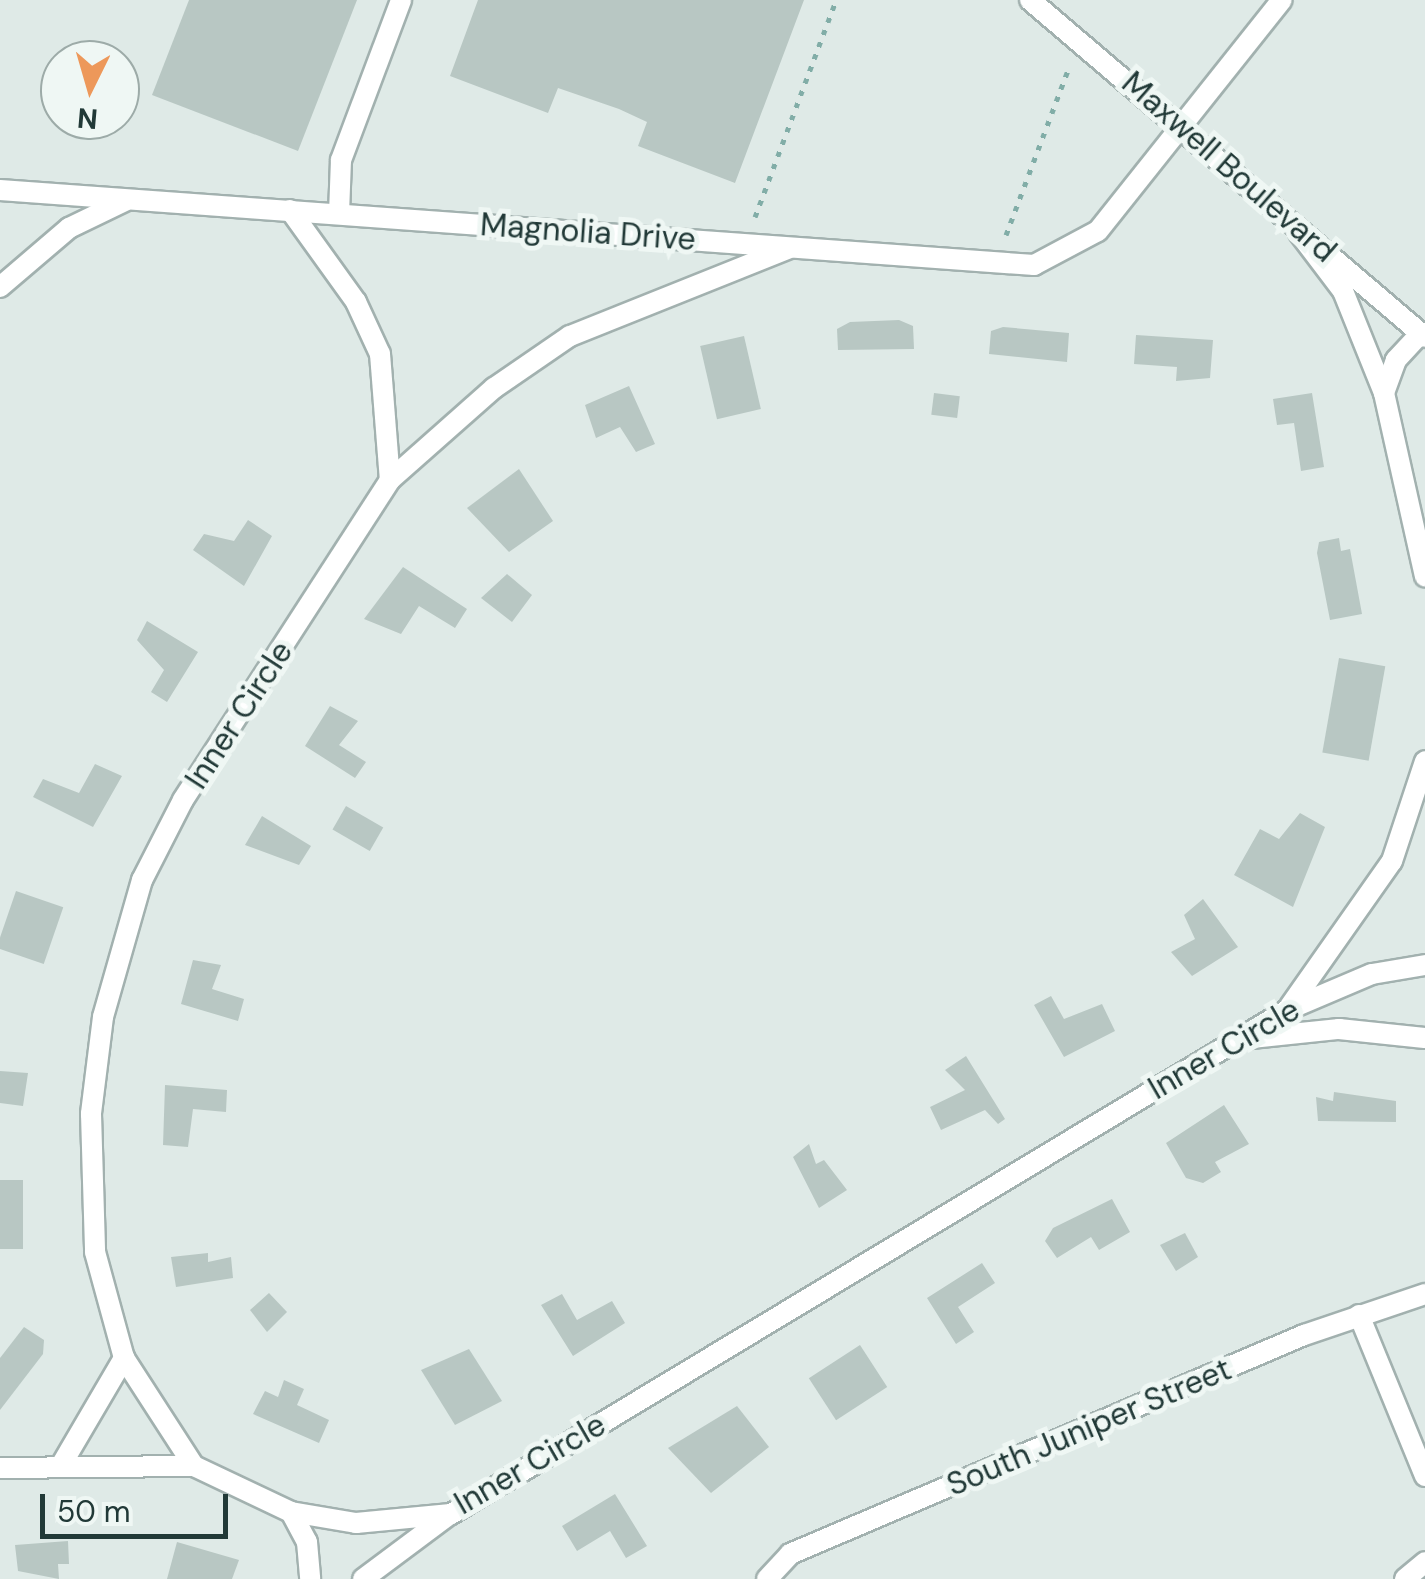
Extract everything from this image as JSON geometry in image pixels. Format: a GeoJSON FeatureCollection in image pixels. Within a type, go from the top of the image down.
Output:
{"type":"FeatureCollection","features":[{"type":"Feature","properties":{"kind":"street"},"geometry":{"type":"LineString","coordinates":[[339,214],[341,160],[401,0]]}},
{"type":"Feature","properties":{"kind":"street","name":"Maxwell Boulevard"},"geometry":{"type":"LineString","coordinates":[[1030,0],[1423,335]]}},
{"type":"Feature","properties":{"kind":"street","name":"Magnolia Drive"},"geometry":{"type":"LineString","coordinates":[[0,190],[1034,264],[1098,232],[1179,124],[1282,0]]}},
{"type":"Feature","properties":{"kind":"street"},"geometry":{"type":"LineString","coordinates":[[0,286],[69,228],[130,198]]}},
{"type":"Feature","properties":{"kind":"street"},"geometry":{"type":"LineString","coordinates":[[290,210],[356,302],[380,354],[390,480]]}},
{"type":"Feature","properties":{"kind":"street"},"geometry":{"type":"LineString","coordinates":[[1290,219],[1342,291],[1384,394],[1425,576]]}},
{"type":"Feature","properties":{"kind":"street","name":"Inner Circle"},"geometry":{"type":"LineString","coordinates":[[794,246],[570,336],[494,388],[390,480],[182,800],[118,951],[96,1056],[90,1168],[95,1252],[124,1358],[194,1466],[291,1512],[356,1523],[450,1514],[1287,1010],[1372,974],[1425,966]]}},
{"type":"Feature","properties":{"kind":"street"},"geometry":{"type":"LineString","coordinates":[[1384,394],[1396,360],[1423,335]]}},
{"type":"Feature","properties":{"kind":"street"},"geometry":{"type":"LineString","coordinates":[[1287,1010],[1392,861],[1425,760]]}},
{"type":"Feature","properties":{"kind":"street"},"geometry":{"type":"LineString","coordinates":[[1235,1040],[1339,1029],[1425,1038]]}},
{"type":"Feature","properties":{"kind":"street","name":"South Juniper Street"},"geometry":{"type":"LineString","coordinates":[[768,1579],[790,1554],[1359,1315],[1425,1294]]}},
{"type":"Feature","properties":{"kind":"street"},"geometry":{"type":"LineString","coordinates":[[1359,1315],[1425,1476]]}},
{"type":"Feature","properties":{"kind":"street"},"geometry":{"type":"LineString","coordinates":[[63,1462],[124,1358]]}},
{"type":"Feature","properties":{"kind":"street"},"geometry":{"type":"LineString","coordinates":[[0,1468],[63,1462],[194,1466]]}},
{"type":"Feature","properties":{"kind":"street"},"geometry":{"type":"LineString","coordinates":[[291,1512],[308,1542],[310,1579]]}},
{"type":"Feature","properties":{"kind":"street"},"geometry":{"type":"LineString","coordinates":[[363,1579],[450,1514]]}},
{"type":"Feature","properties":{"kind":"street"},"geometry":{"type":"LineString","coordinates":[[1405,1579],[1425,1562]]}},
{"type":"Feature","properties":{"kind":"path"},"geometry":{"type":"LineString","coordinates":[[755,217],[836,0]]}},
{"type":"Feature","properties":{"kind":"path"},"geometry":{"type":"LineString","coordinates":[[1006,234],[1068,70]]}},
{"type":"Feature","properties":{"kind":"building"},"geometry":{"type":"Polygon","coordinates":[[[189,0],[357,0],[298,151],[152,95],[189,0]]]}},
{"type":"Feature","properties":{"kind":"building"},"geometry":{"type":"Polygon","coordinates":[[[478,0],[804,0],[735,183],[638,146],[647,122],[619,109],[558,88],[548,113],[450,76],[478,0]]]}},
{"type":"Feature","properties":{"kind":"building"},"geometry":{"type":"Polygon","coordinates":[[[899,320],[913,326],[914,349],[838,350],[837,329],[850,322],[899,320]]]}},
{"type":"Feature","properties":{"kind":"building"},"geometry":{"type":"Polygon","coordinates":[[[1003,327],[1069,333],[1067,362],[989,354],[991,331],[1003,327]]]}},
{"type":"Feature","properties":{"kind":"building"},"geometry":{"type":"Polygon","coordinates":[[[1136,335],[1213,340],[1210,378],[1176,381],[1177,367],[1134,364],[1136,335]]]}},
{"type":"Feature","properties":{"kind":"building"},"geometry":{"type":"Polygon","coordinates":[[[744,336],[761,409],[717,419],[700,346],[744,336]]]}},
{"type":"Feature","properties":{"kind":"building"},"geometry":{"type":"Polygon","coordinates":[[[629,386],[655,444],[636,452],[620,427],[596,438],[585,405],[629,386]]]}},
{"type":"Feature","properties":{"kind":"building"},"geometry":{"type":"Polygon","coordinates":[[[934,393],[960,396],[957,418],[931,415],[934,393]]]}},
{"type":"Feature","properties":{"kind":"building"},"geometry":{"type":"Polygon","coordinates":[[[1312,393],[1324,467],[1301,471],[1294,423],[1277,425],[1273,399],[1312,393]]]}},
{"type":"Feature","properties":{"kind":"building"},"geometry":{"type":"Polygon","coordinates":[[[519,469],[553,521],[509,552],[467,508],[519,469]]]}},
{"type":"Feature","properties":{"kind":"building"},"geometry":{"type":"Polygon","coordinates":[[[248,520],[272,536],[244,586],[193,550],[204,534],[234,541],[248,520]]]}},
{"type":"Feature","properties":{"kind":"building"},"geometry":{"type":"Polygon","coordinates":[[[1339,538],[1341,551],[1350,549],[1362,614],[1330,620],[1317,553],[1319,542],[1339,538]]]}},
{"type":"Feature","properties":{"kind":"building"},"geometry":{"type":"Polygon","coordinates":[[[403,567],[467,609],[455,628],[419,606],[401,634],[364,619],[403,567]]]}},
{"type":"Feature","properties":{"kind":"building"},"geometry":{"type":"Polygon","coordinates":[[[507,574],[532,595],[512,622],[481,598],[507,574]]]}},
{"type":"Feature","properties":{"kind":"building"},"geometry":{"type":"Polygon","coordinates":[[[147,621],[198,652],[167,702],[151,692],[164,670],[137,640],[147,621]]]}},
{"type":"Feature","properties":{"kind":"building"},"geometry":{"type":"Polygon","coordinates":[[[1339,658],[1385,666],[1369,761],[1322,753],[1339,658]]]}},
{"type":"Feature","properties":{"kind":"building"},"geometry":{"type":"Polygon","coordinates":[[[330,706],[358,721],[339,745],[366,762],[355,778],[305,746],[330,706]]]}},
{"type":"Feature","properties":{"kind":"building"},"geometry":{"type":"Polygon","coordinates":[[[95,764],[122,776],[93,827],[33,797],[43,779],[79,793],[95,764]]]}},
{"type":"Feature","properties":{"kind":"building"},"geometry":{"type":"Polygon","coordinates":[[[346,806],[383,828],[370,851],[332,829],[346,806]]]}},
{"type":"Feature","properties":{"kind":"building"},"geometry":{"type":"Polygon","coordinates":[[[1300,813],[1325,827],[1293,907],[1234,875],[1260,829],[1279,839],[1300,813]]]}},
{"type":"Feature","properties":{"kind":"building"},"geometry":{"type":"Polygon","coordinates":[[[262,816],[311,846],[299,865],[245,845],[262,816]]]}},
{"type":"Feature","properties":{"kind":"building"},"geometry":{"type":"Polygon","coordinates":[[[16,891],[63,907],[44,964],[0,949],[0,937],[16,891]]]}},
{"type":"Feature","properties":{"kind":"building"},"geometry":{"type":"Polygon","coordinates":[[[1203,899],[1238,947],[1192,976],[1171,952],[1195,939],[1184,915],[1203,899]]]}},
{"type":"Feature","properties":{"kind":"building"},"geometry":{"type":"Polygon","coordinates":[[[193,960],[221,965],[212,989],[244,999],[238,1021],[181,1004],[193,960]]]}},
{"type":"Feature","properties":{"kind":"building"},"geometry":{"type":"Polygon","coordinates":[[[1051,996],[1064,1019],[1102,1004],[1115,1031],[1064,1057],[1034,1005],[1051,996]]]}},
{"type":"Feature","properties":{"kind":"building"},"geometry":{"type":"Polygon","coordinates":[[[966,1056],[1005,1119],[998,1124],[985,1110],[941,1130],[930,1107],[965,1090],[945,1070],[966,1056]]]}},
{"type":"Feature","properties":{"kind":"building"},"geometry":{"type":"Polygon","coordinates":[[[0,1071],[28,1073],[23,1106],[0,1103],[0,1071]]]}},
{"type":"Feature","properties":{"kind":"building"},"geometry":{"type":"Polygon","coordinates":[[[165,1085],[227,1090],[226,1112],[193,1109],[188,1147],[163,1145],[165,1085]]]}},
{"type":"Feature","properties":{"kind":"building"},"geometry":{"type":"Polygon","coordinates":[[[1334,1092],[1396,1101],[1396,1122],[1318,1121],[1316,1097],[1333,1101],[1334,1092]]]}},
{"type":"Feature","properties":{"kind":"building"},"geometry":{"type":"Polygon","coordinates":[[[1224,1105],[1249,1144],[1215,1162],[1221,1172],[1203,1183],[1186,1178],[1166,1143],[1224,1105]]]}},
{"type":"Feature","properties":{"kind":"building"},"geometry":{"type":"Polygon","coordinates":[[[809,1144],[816,1164],[824,1160],[847,1190],[819,1208],[793,1157],[809,1144]]]}},
{"type":"Feature","properties":{"kind":"building"},"geometry":{"type":"Polygon","coordinates":[[[0,1180],[23,1180],[23,1249],[0,1249],[0,1180]]]}},
{"type":"Feature","properties":{"kind":"building"},"geometry":{"type":"Polygon","coordinates":[[[1112,1199],[1130,1232],[1099,1250],[1091,1237],[1057,1258],[1045,1241],[1053,1228],[1112,1199]]]}},
{"type":"Feature","properties":{"kind":"building"},"geometry":{"type":"Polygon","coordinates":[[[1185,1233],[1198,1257],[1176,1271],[1160,1245],[1185,1233]]]}},
{"type":"Feature","properties":{"kind":"building"},"geometry":{"type":"Polygon","coordinates":[[[208,1253],[208,1262],[231,1257],[233,1278],[176,1287],[171,1257],[208,1253]]]}},
{"type":"Feature","properties":{"kind":"building"},"geometry":{"type":"Polygon","coordinates":[[[982,1263],[995,1283],[958,1307],[974,1332],[956,1344],[927,1298],[982,1263]]]}},
{"type":"Feature","properties":{"kind":"building"},"geometry":{"type":"Polygon","coordinates":[[[269,1293],[287,1312],[267,1332],[250,1310],[269,1293]]]}},
{"type":"Feature","properties":{"kind":"building"},"geometry":{"type":"Polygon","coordinates":[[[562,1294],[577,1320],[612,1301],[625,1323],[573,1356],[541,1305],[562,1294]]]}},
{"type":"Feature","properties":{"kind":"building"},"geometry":{"type":"Polygon","coordinates":[[[24,1327],[44,1340],[43,1354],[0,1410],[0,1358],[24,1327]]]}},
{"type":"Feature","properties":{"kind":"building"},"geometry":{"type":"Polygon","coordinates":[[[860,1345],[887,1387],[836,1420],[809,1378],[860,1345]]]}},
{"type":"Feature","properties":{"kind":"building"},"geometry":{"type":"Polygon","coordinates":[[[469,1349],[502,1401],[455,1425],[421,1370],[469,1349]]]}},
{"type":"Feature","properties":{"kind":"building"},"geometry":{"type":"Polygon","coordinates":[[[284,1380],[304,1389],[297,1405],[329,1420],[319,1443],[253,1414],[265,1391],[278,1397],[284,1380]]]}},
{"type":"Feature","properties":{"kind":"building"},"geometry":{"type":"Polygon","coordinates":[[[737,1406],[769,1447],[711,1493],[668,1448],[737,1406]]]}},
{"type":"Feature","properties":{"kind":"building"},"geometry":{"type":"Polygon","coordinates":[[[615,1494],[647,1546],[626,1558],[610,1531],[577,1551],[562,1526],[615,1494]]]}},
{"type":"Feature","properties":{"kind":"building"},"geometry":{"type":"Polygon","coordinates":[[[68,1541],[69,1564],[58,1564],[59,1579],[18,1571],[15,1545],[68,1541]]]}},
{"type":"Feature","properties":{"kind":"building"},"geometry":{"type":"Polygon","coordinates":[[[177,1542],[239,1560],[232,1579],[167,1579],[177,1542]]]}}]}
